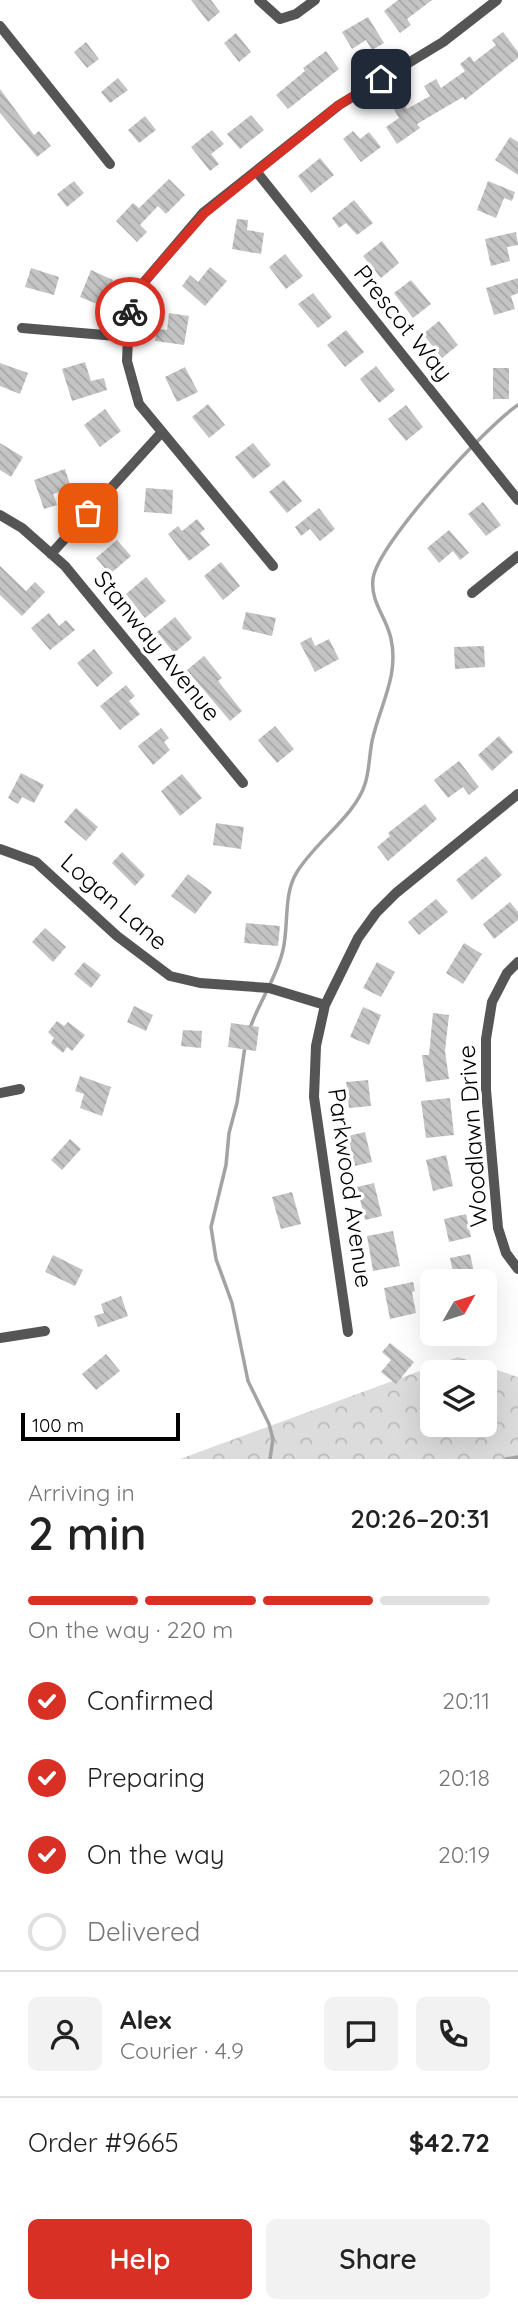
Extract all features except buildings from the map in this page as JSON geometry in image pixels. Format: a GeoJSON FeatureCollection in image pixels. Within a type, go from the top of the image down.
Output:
{"type":"FeatureCollection","features":[{"type":"Feature","properties":{"kind":"street"},"geometry":{"type":"LineString","coordinates":[[259,0],[279,19],[296,14],[315,0]]}},
{"type":"Feature","properties":{"kind":"street"},"geometry":{"type":"LineString","coordinates":[[273,566],[139,404],[127,361],[129,315],[145,281],[204,214],[339,105],[443,42],[497,0]]}},
{"type":"Feature","properties":{"kind":"street"},"geometry":{"type":"LineString","coordinates":[[0,26],[110,164]]}},
{"type":"Feature","properties":{"kind":"street","name":"Prescot Way"},"geometry":{"type":"LineString","coordinates":[[256,171],[518,500]]}},
{"type":"Feature","properties":{"kind":"street"},"geometry":{"type":"LineString","coordinates":[[22,328],[128,337]]}},
{"type":"Feature","properties":{"kind":"street"},"geometry":{"type":"LineString","coordinates":[[51,554],[162,432]]}},
{"type":"Feature","properties":{"kind":"street","name":"Stanway Avenue"},"geometry":{"type":"LineString","coordinates":[[0,515],[22,528],[65,566],[243,783]]}},
{"type":"Feature","properties":{"kind":"street"},"geometry":{"type":"LineString","coordinates":[[472,593],[518,556]]}},
{"type":"Feature","properties":{"kind":"street","name":"Parkwood Avenue"},"geometry":{"type":"LineString","coordinates":[[348,1332],[314,1097],[316,1046],[325,1005],[358,938],[376,913],[396,893],[518,794]]}},
{"type":"Feature","properties":{"kind":"street","name":"Logan Lane"},"geometry":{"type":"LineString","coordinates":[[0,849],[36,862],[117,936],[170,976],[200,983],[269,988],[325,1005]]}},
{"type":"Feature","properties":{"kind":"street","name":"Woodlawn Drive"},"geometry":{"type":"LineString","coordinates":[[518,962],[507,973],[492,1002],[486,1039],[486,1090],[498,1228],[506,1253],[518,1269]]}},
{"type":"Feature","properties":{"kind":"street"},"geometry":{"type":"LineString","coordinates":[[0,1093],[20,1088]]}},
{"type":"Feature","properties":{"kind":"street"},"geometry":{"type":"LineString","coordinates":[[0,1338],[45,1331]]}},
{"type":"Feature","properties":{"kind":"green space"},"geometry":{"type":"Polygon","coordinates":[[[497,1370],[518,1377],[518,1459],[180,1459],[420,1371],[420,1437],[497,1437],[497,1370]]]}},
{"type":"Feature","properties":{"kind":"waterway"},"geometry":{"type":"LineString","coordinates":[[250,1028],[280,960],[285,940],[288,900],[297,872],[353,807],[367,778],[373,737],[393,664],[391,639],[374,595],[373,579],[379,562],[435,486],[483,436],[518,405]]}},
{"type":"Feature","properties":{"kind":"waterway"},"geometry":{"type":"LineString","coordinates":[[245,1046],[226,1165],[211,1227],[216,1259],[232,1303],[248,1381],[269,1424],[273,1439],[270,1459]]}},
{"type":"Feature","properties":{"kind":"waterway"},"geometry":{"type":"LineString","coordinates":[[506,1459],[518,1457]]}},
{"type":"Feature","properties":{"kind":"way so far"},"geometry":{"type":"LineString","coordinates":[[88,513],[162,432],[139,404],[127,361],[130,312]]}},
{"type":"Feature","properties":{"kind":"route"},"geometry":{"type":"LineString","coordinates":[[130,312],[145,281],[204,214],[339,105],[381,79]]}}]}
